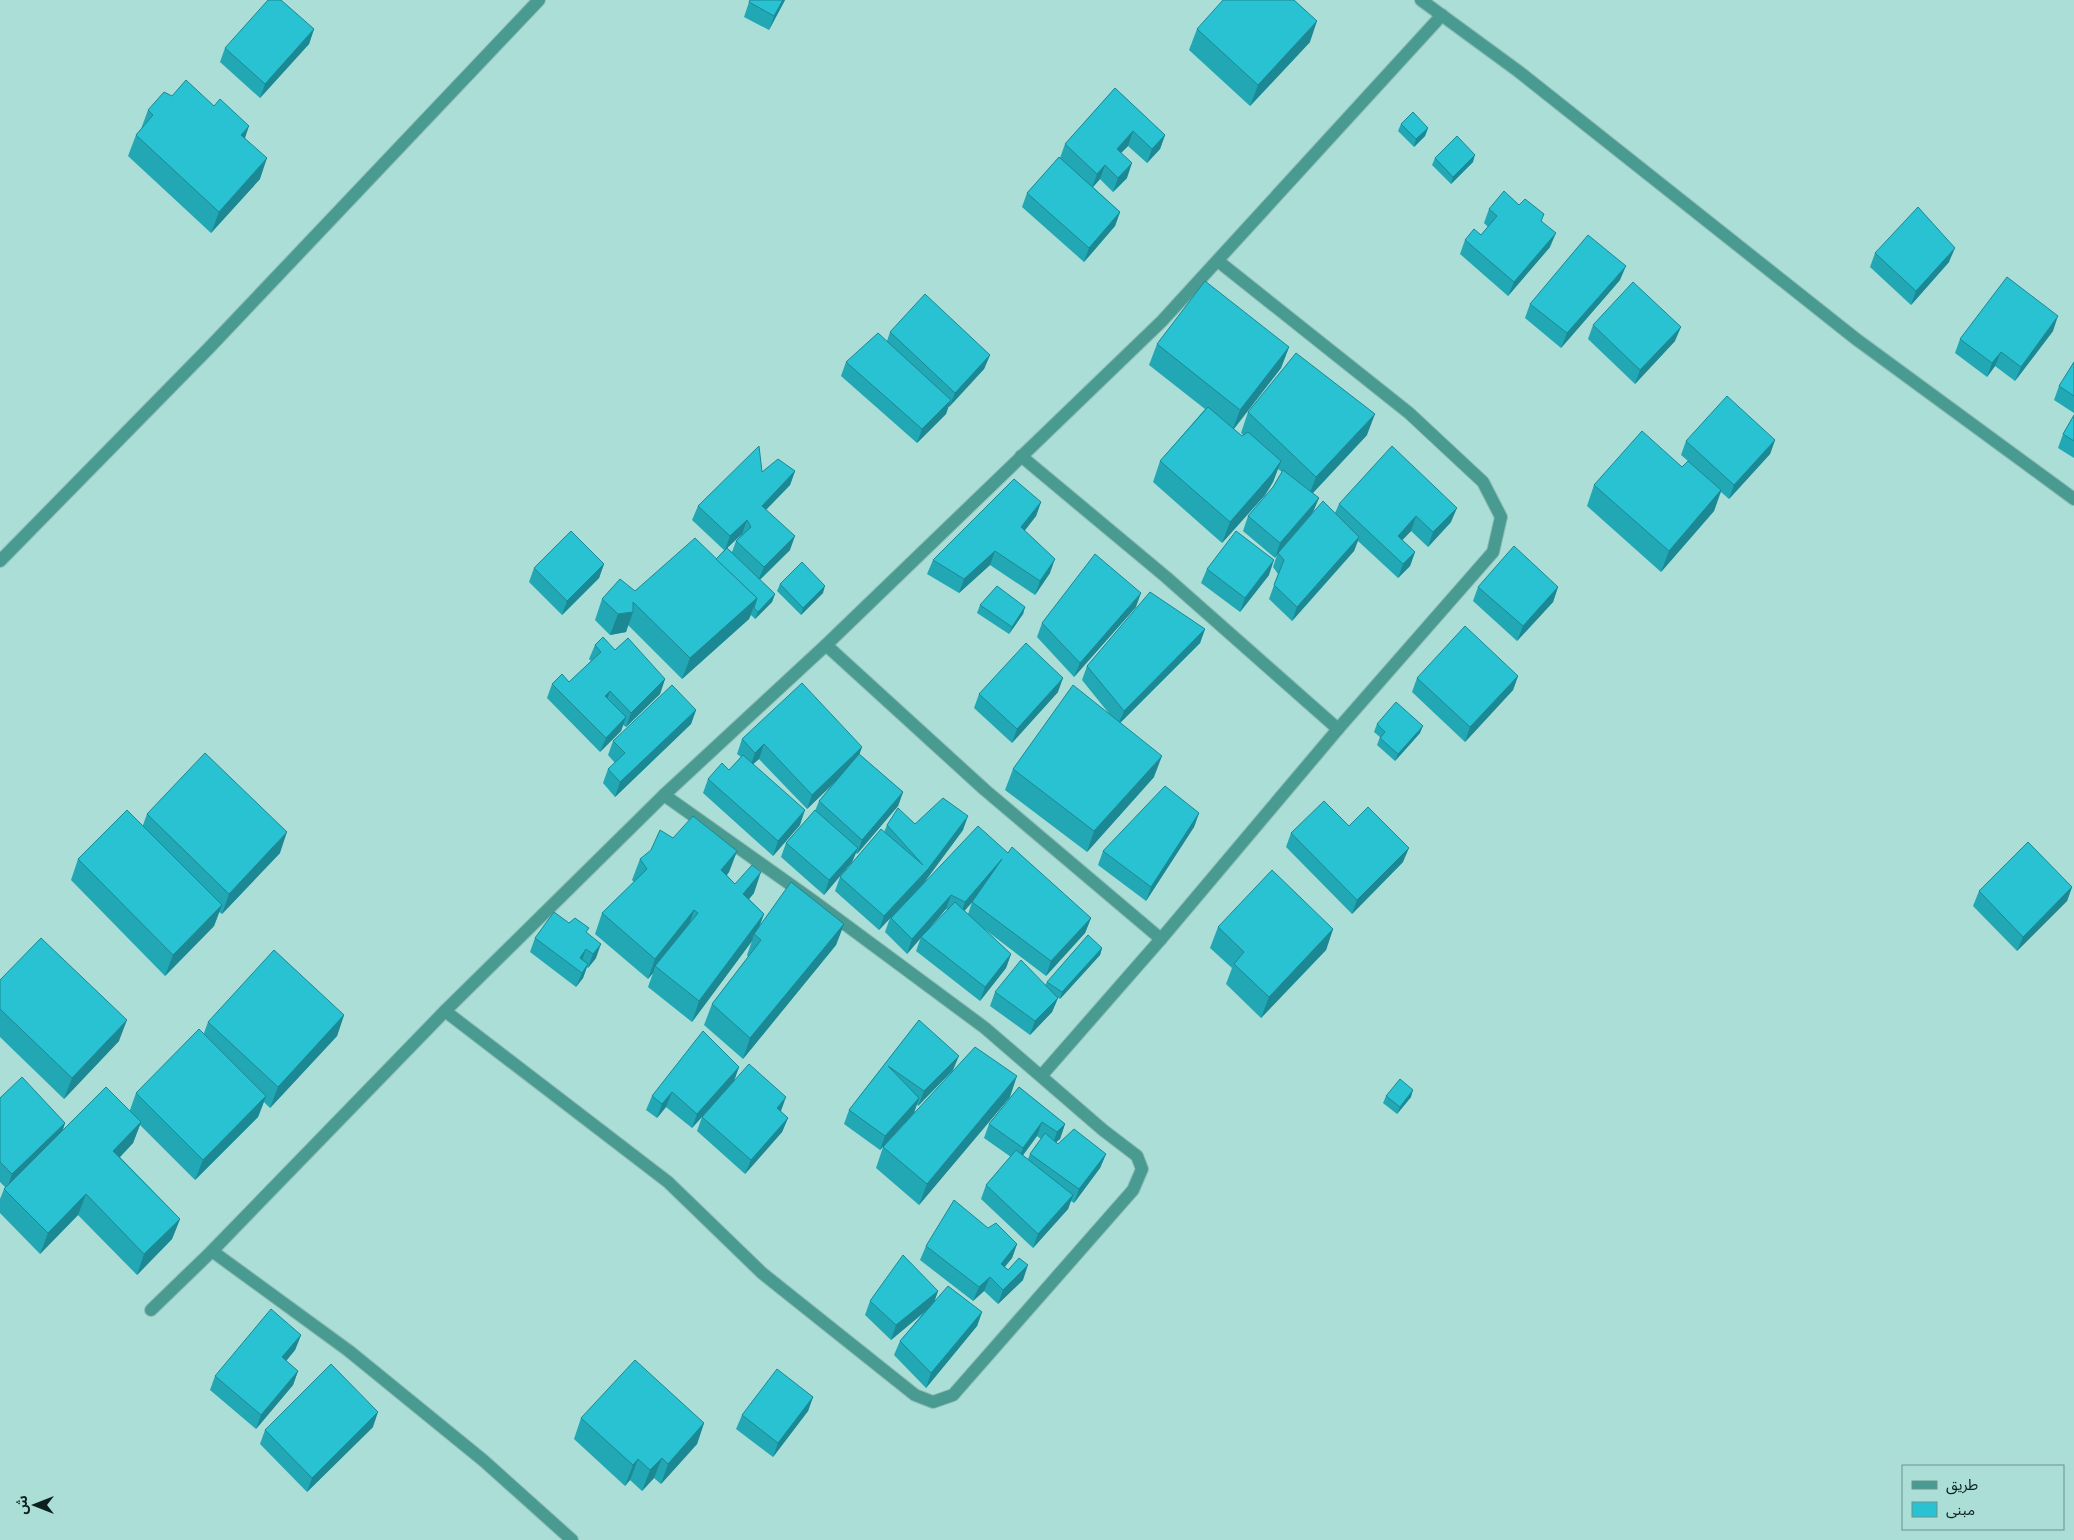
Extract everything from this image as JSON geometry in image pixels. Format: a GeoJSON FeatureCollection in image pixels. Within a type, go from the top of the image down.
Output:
{"type":"FeatureCollection","features":[{"type":"Feature","properties":{"kind":"street"},"geometry":{"type":"LineString","coordinates":[[0,561],[209,348],[539,0]]}},
{"type":"Feature","properties":{"kind":"street"},"geometry":{"type":"LineString","coordinates":[[1421,0],[1518,71],[1856,339],[2074,500]]}},
{"type":"Feature","properties":{"kind":"street"},"geometry":{"type":"LineString","coordinates":[[151,1310],[212,1252],[445,1011],[664,795],[826,645],[1162,321],[1442,15]]}},
{"type":"Feature","properties":{"kind":"street"},"geometry":{"type":"LineString","coordinates":[[1042,1075],[1161,939],[1338,729],[1494,552],[1501,517],[1483,482],[1409,413],[1218,261]]}},
{"type":"Feature","properties":{"kind":"street"},"geometry":{"type":"LineString","coordinates":[[1021,456],[1166,577],[1338,729]]}},
{"type":"Feature","properties":{"kind":"street"},"geometry":{"type":"LineString","coordinates":[[826,645],[985,790],[1161,939]]}},
{"type":"Feature","properties":{"kind":"street"},"geometry":{"type":"LineString","coordinates":[[445,1011],[668,1182],[762,1273],[914,1395],[933,1402],[953,1395],[1133,1190],[1142,1169],[1137,1156],[1103,1130],[1042,1075],[985,1028],[854,930],[664,795]]}},
{"type":"Feature","properties":{"kind":"street"},"geometry":{"type":"LineString","coordinates":[[212,1252],[349,1351],[484,1461],[572,1540]]}},
{"type":"Feature","properties":{"kind":"building"},"geometry":{"type":"Polygon","coordinates":[[[268,0],[281,0],[314,29],[265,84],[225,48],[268,0]]]}},
{"type":"Feature","properties":{"kind":"building"},"geometry":{"type":"Polygon","coordinates":[[[750,0],[783,0],[774,16],[749,2],[750,0]]]}},
{"type":"Feature","properties":{"kind":"building"},"geometry":{"type":"Polygon","coordinates":[[[1223,0],[1294,0],[1317,21],[1258,85],[1197,29],[1223,0]]]}},
{"type":"Feature","properties":{"kind":"building"},"geometry":{"type":"Polygon","coordinates":[[[186,80],[214,106],[220,99],[249,126],[241,135],[267,158],[219,212],[136,135],[153,115],[148,110],[164,92],[172,96],[186,80]]]}},
{"type":"Feature","properties":{"kind":"building"},"geometry":{"type":"Polygon","coordinates":[[[1115,88],[1165,135],[1152,149],[1133,131],[1117,149],[1132,163],[1118,178],[1105,165],[1097,174],[1065,144],[1115,88]]]}},
{"type":"Feature","properties":{"kind":"building"},"geometry":{"type":"Polygon","coordinates":[[[1413,112],[1428,128],[1416,139],[1401,124],[1413,112]]]}},
{"type":"Feature","properties":{"kind":"building"},"geometry":{"type":"Polygon","coordinates":[[[1457,136],[1475,155],[1453,177],[1435,158],[1457,136]]]}},
{"type":"Feature","properties":{"kind":"building"},"geometry":{"type":"Polygon","coordinates":[[[1059,157],[1120,212],[1089,248],[1027,193],[1059,157]]]}},
{"type":"Feature","properties":{"kind":"building"},"geometry":{"type":"Polygon","coordinates":[[[1504,191],[1519,205],[1525,199],[1544,214],[1541,221],[1556,233],[1514,282],[1465,240],[1474,229],[1481,235],[1497,216],[1489,209],[1504,191]]]}},
{"type":"Feature","properties":{"kind":"building"},"geometry":{"type":"Polygon","coordinates":[[[1918,207],[1955,248],[1916,291],[1875,253],[1918,207]]]}},
{"type":"Feature","properties":{"kind":"building"},"geometry":{"type":"Polygon","coordinates":[[[1588,235],[1626,266],[1567,333],[1530,304],[1588,235]]]}},
{"type":"Feature","properties":{"kind":"building"},"geometry":{"type":"Polygon","coordinates":[[[2007,277],[2058,316],[2021,367],[2001,352],[1992,363],[1960,339],[2007,277]]]}},
{"type":"Feature","properties":{"kind":"building"},"geometry":{"type":"Polygon","coordinates":[[[1205,281],[1289,347],[1240,410],[1157,344],[1205,281]]]}},
{"type":"Feature","properties":{"kind":"building"},"geometry":{"type":"Polygon","coordinates":[[[1633,282],[1681,327],[1640,370],[1593,325],[1633,282]]]}},
{"type":"Feature","properties":{"kind":"building"},"geometry":{"type":"Polygon","coordinates":[[[925,294],[990,355],[955,393],[890,332],[925,294]]]}},
{"type":"Feature","properties":{"kind":"building"},"geometry":{"type":"Polygon","coordinates":[[[878,333],[951,400],[922,429],[846,362],[878,333]]]}},
{"type":"Feature","properties":{"kind":"building"},"geometry":{"type":"Polygon","coordinates":[[[1296,353],[1375,414],[1316,477],[1248,412],[1296,353]]]}},
{"type":"Feature","properties":{"kind":"building"},"geometry":{"type":"Polygon","coordinates":[[[2074,362],[2074,396],[2059,386],[2074,362]]]}},
{"type":"Feature","properties":{"kind":"building"},"geometry":{"type":"Polygon","coordinates":[[[1727,396],[1775,440],[1734,485],[1686,441],[1727,396]]]}},
{"type":"Feature","properties":{"kind":"building"},"geometry":{"type":"Polygon","coordinates":[[[1208,407],[1242,436],[1248,432],[1281,461],[1230,522],[1160,461],[1208,407]]]}},
{"type":"Feature","properties":{"kind":"building"},"geometry":{"type":"Polygon","coordinates":[[[2074,415],[2074,441],[2063,434],[2074,415]]]}},
{"type":"Feature","properties":{"kind":"building"},"geometry":{"type":"Polygon","coordinates":[[[1642,431],[1682,467],[1688,461],[1721,490],[1669,551],[1594,485],[1642,431]]]}},
{"type":"Feature","properties":{"kind":"building"},"geometry":{"type":"Polygon","coordinates":[[[759,446],[762,472],[778,459],[795,471],[762,506],[795,536],[764,567],[736,541],[751,527],[747,520],[730,536],[698,506],[759,446]]]}},
{"type":"Feature","properties":{"kind":"building"},"geometry":{"type":"Polygon","coordinates":[[[1392,446],[1457,508],[1433,532],[1416,516],[1398,536],[1415,552],[1403,564],[1339,504],[1392,446]]]}},
{"type":"Feature","properties":{"kind":"building"},"geometry":{"type":"Polygon","coordinates":[[[1283,470],[1319,498],[1280,543],[1248,516],[1273,487],[1283,470]]]}},
{"type":"Feature","properties":{"kind":"building"},"geometry":{"type":"Polygon","coordinates":[[[1014,479],[1041,502],[1021,527],[1055,559],[1040,581],[995,551],[964,579],[933,560],[1014,479]]]}},
{"type":"Feature","properties":{"kind":"building"},"geometry":{"type":"Polygon","coordinates":[[[1323,501],[1359,537],[1297,607],[1274,585],[1284,560],[1278,553],[1323,501]]]}},
{"type":"Feature","properties":{"kind":"building"},"geometry":{"type":"Polygon","coordinates":[[[571,531],[604,564],[567,601],[534,568],[571,531]]]}},
{"type":"Feature","properties":{"kind":"building"},"geometry":{"type":"Polygon","coordinates":[[[1236,531],[1274,560],[1245,598],[1207,569],[1236,531]]]}},
{"type":"Feature","properties":{"kind":"building"},"geometry":{"type":"Polygon","coordinates":[[[695,538],[757,598],[690,658],[633,602],[633,612],[618,614],[602,599],[620,579],[635,591],[695,538]]]}},
{"type":"Feature","properties":{"kind":"building"},"geometry":{"type":"Polygon","coordinates":[[[1514,546],[1558,587],[1523,626],[1478,587],[1514,546]]]}},
{"type":"Feature","properties":{"kind":"building"},"geometry":{"type":"Polygon","coordinates":[[[727,548],[775,594],[758,612],[754,608],[757,598],[716,559],[727,548]]]}},
{"type":"Feature","properties":{"kind":"building"},"geometry":{"type":"Polygon","coordinates":[[[1095,554],[1141,593],[1080,663],[1042,623],[1095,554]]]}},
{"type":"Feature","properties":{"kind":"building"},"geometry":{"type":"Polygon","coordinates":[[[802,562],[825,586],[803,608],[780,584],[802,562]]]}},
{"type":"Feature","properties":{"kind":"building"},"geometry":{"type":"Polygon","coordinates":[[[997,586],[1025,607],[1012,627],[980,605],[997,586]]]}},
{"type":"Feature","properties":{"kind":"building"},"geometry":{"type":"Polygon","coordinates":[[[1150,592],[1205,629],[1124,711],[1087,666],[1150,592]]]}},
{"type":"Feature","properties":{"kind":"building"},"geometry":{"type":"Polygon","coordinates":[[[1465,626],[1518,676],[1470,727],[1417,678],[1465,626]]]}},
{"type":"Feature","properties":{"kind":"building"},"geometry":{"type":"Polygon","coordinates":[[[603,637],[615,650],[628,638],[665,679],[631,713],[610,691],[605,696],[626,717],[606,738],[552,684],[562,674],[569,682],[601,652],[595,645],[603,637]]]}},
{"type":"Feature","properties":{"kind":"building"},"geometry":{"type":"Polygon","coordinates":[[[1026,643],[1063,678],[1017,729],[979,694],[1026,643]]]}},
{"type":"Feature","properties":{"kind":"building"},"geometry":{"type":"Polygon","coordinates":[[[802,683],[862,747],[812,795],[764,744],[755,753],[742,739],[802,683]]]}},
{"type":"Feature","properties":{"kind":"building"},"geometry":{"type":"Polygon","coordinates":[[[672,685],[696,710],[620,782],[608,769],[625,753],[613,741],[672,685]]]}},
{"type":"Feature","properties":{"kind":"building"},"geometry":{"type":"Polygon","coordinates":[[[1073,685],[1162,756],[1094,831],[1013,769],[1073,685]]]}},
{"type":"Feature","properties":{"kind":"building"},"geometry":{"type":"Polygon","coordinates":[[[1396,702],[1423,726],[1398,754],[1380,738],[1385,732],[1377,724],[1396,702]]]}},
{"type":"Feature","properties":{"kind":"building"},"geometry":{"type":"Polygon","coordinates":[[[205,753],[287,832],[229,894],[147,814],[205,753]]]}},
{"type":"Feature","properties":{"kind":"building"},"geometry":{"type":"Polygon","coordinates":[[[859,754],[903,792],[862,840],[819,801],[859,754]]]}},
{"type":"Feature","properties":{"kind":"building"},"geometry":{"type":"Polygon","coordinates":[[[743,755],[805,810],[778,841],[708,779],[722,763],[729,770],[743,755]]]}},
{"type":"Feature","properties":{"kind":"building"},"geometry":{"type":"Polygon","coordinates":[[[1165,786],[1199,813],[1151,887],[1103,851],[1165,786]]]}},
{"type":"Feature","properties":{"kind":"building"},"geometry":{"type":"Polygon","coordinates":[[[943,798],[968,816],[928,869],[884,916],[840,877],[881,829],[923,865],[887,825],[898,808],[915,824],[943,798]]]}},
{"type":"Feature","properties":{"kind":"building"},"geometry":{"type":"Polygon","coordinates":[[[1324,801],[1349,826],[1368,807],[1409,848],[1357,900],[1291,833],[1324,801]]]}},
{"type":"Feature","properties":{"kind":"building"},"geometry":{"type":"Polygon","coordinates":[[[127,810],[222,905],[173,955],[78,859],[127,810]]]}},
{"type":"Feature","properties":{"kind":"building"},"geometry":{"type":"Polygon","coordinates":[[[815,810],[858,848],[829,880],[786,843],[815,810]]]}},
{"type":"Feature","properties":{"kind":"building"},"geometry":{"type":"Polygon","coordinates":[[[693,816],[737,851],[721,870],[735,884],[752,865],[761,872],[743,894],[764,914],[699,1001],[655,966],[698,913],[694,910],[655,959],[602,913],[647,869],[640,859],[651,850],[660,830],[673,838],[693,816]]]}},
{"type":"Feature","properties":{"kind":"building"},"geometry":{"type":"Polygon","coordinates":[[[978,826],[1008,853],[1012,847],[1091,918],[1051,961],[972,902],[1002,859],[965,902],[951,895],[912,939],[891,918],[978,826]]]}},
{"type":"Feature","properties":{"kind":"building"},"geometry":{"type":"Polygon","coordinates":[[[2028,842],[2072,887],[2023,937],[1979,891],[2028,842]]]}},
{"type":"Feature","properties":{"kind":"building"},"geometry":{"type":"Polygon","coordinates":[[[1272,870],[1333,929],[1269,997],[1234,964],[1244,952],[1218,927],[1272,870]]]}},
{"type":"Feature","properties":{"kind":"building"},"geometry":{"type":"Polygon","coordinates":[[[791,882],[844,924],[750,1038],[712,1004],[761,940],[754,934],[791,882]]]}},
{"type":"Feature","properties":{"kind":"building"},"geometry":{"type":"Polygon","coordinates":[[[955,902],[1011,954],[985,987],[921,937],[955,902]]]}},
{"type":"Feature","properties":{"kind":"building"},"geometry":{"type":"Polygon","coordinates":[[[554,912],[569,923],[575,918],[589,928],[586,932],[601,944],[593,954],[586,949],[580,958],[588,964],[582,973],[535,938],[554,912]]]}},
{"type":"Feature","properties":{"kind":"building"},"geometry":{"type":"Polygon","coordinates":[[[1088,935],[1102,948],[1062,992],[1047,982],[1088,935]]]}},
{"type":"Feature","properties":{"kind":"building"},"geometry":{"type":"Polygon","coordinates":[[[41,938],[127,1020],[72,1078],[0,1009],[0,980],[41,938]]]}},
{"type":"Feature","properties":{"kind":"building"},"geometry":{"type":"Polygon","coordinates":[[[274,950],[344,1015],[278,1087],[208,1022],[274,950]]]}},
{"type":"Feature","properties":{"kind":"building"},"geometry":{"type":"Polygon","coordinates":[[[1021,960],[1058,998],[1035,1021],[995,992],[1021,960]]]}},
{"type":"Feature","properties":{"kind":"building"},"geometry":{"type":"Polygon","coordinates":[[[919,1020],[959,1056],[924,1091],[888,1066],[919,1098],[885,1136],[849,1110],[919,1020]]]}},
{"type":"Feature","properties":{"kind":"building"},"geometry":{"type":"Polygon","coordinates":[[[199,1029],[266,1096],[203,1160],[136,1093],[199,1029]]]}},
{"type":"Feature","properties":{"kind":"building"},"geometry":{"type":"Polygon","coordinates":[[[703,1031],[739,1067],[697,1114],[672,1092],[662,1104],[652,1096],[703,1031]]]}},
{"type":"Feature","properties":{"kind":"building"},"geometry":{"type":"Polygon","coordinates":[[[975,1047],[1017,1076],[927,1184],[883,1147],[975,1047]]]}},
{"type":"Feature","properties":{"kind":"building"},"geometry":{"type":"Polygon","coordinates":[[[749,1064],[786,1097],[777,1108],[788,1118],[751,1160],[702,1117],[749,1064]]]}},
{"type":"Feature","properties":{"kind":"building"},"geometry":{"type":"Polygon","coordinates":[[[22,1077],[65,1123],[12,1174],[0,1162],[0,1098],[22,1077]]]}},
{"type":"Feature","properties":{"kind":"building"},"geometry":{"type":"Polygon","coordinates":[[[1400,1079],[1413,1090],[1400,1107],[1386,1096],[1400,1079]]]}},
{"type":"Feature","properties":{"kind":"building"},"geometry":{"type":"Polygon","coordinates":[[[106,1087],[141,1122],[113,1151],[180,1219],[144,1254],[86,1194],[48,1233],[4,1189],[106,1087]]]}},
{"type":"Feature","properties":{"kind":"building"},"geometry":{"type":"Polygon","coordinates":[[[1019,1087],[1065,1124],[1057,1132],[1042,1122],[1023,1148],[989,1124],[1019,1087]]]}},
{"type":"Feature","properties":{"kind":"building"},"geometry":{"type":"Polygon","coordinates":[[[1074,1129],[1106,1154],[1079,1189],[1030,1154],[1045,1133],[1058,1144],[1074,1129]]]}},
{"type":"Feature","properties":{"kind":"building"},"geometry":{"type":"Polygon","coordinates":[[[1016,1150],[1073,1195],[1038,1234],[986,1185],[1016,1150]]]}},
{"type":"Feature","properties":{"kind":"building"},"geometry":{"type":"Polygon","coordinates":[[[954,1200],[988,1228],[996,1223],[1017,1244],[1001,1264],[1008,1270],[1019,1258],[1028,1265],[1003,1290],[990,1277],[979,1287],[926,1246],[954,1200]]]}},
{"type":"Feature","properties":{"kind":"building"},"geometry":{"type":"Polygon","coordinates":[[[903,1255],[938,1291],[896,1325],[870,1301],[903,1255]]]}},
{"type":"Feature","properties":{"kind":"building"},"geometry":{"type":"Polygon","coordinates":[[[948,1286],[982,1312],[931,1373],[900,1341],[948,1286]]]}},
{"type":"Feature","properties":{"kind":"building"},"geometry":{"type":"Polygon","coordinates":[[[271,1309],[301,1335],[282,1357],[298,1371],[261,1415],[215,1376],[271,1309]]]}},
{"type":"Feature","properties":{"kind":"building"},"geometry":{"type":"Polygon","coordinates":[[[635,1360],[704,1423],[668,1464],[662,1458],[650,1470],[638,1459],[633,1465],[581,1418],[635,1360]]]}},
{"type":"Feature","properties":{"kind":"building"},"geometry":{"type":"Polygon","coordinates":[[[331,1364],[378,1412],[312,1478],[265,1430],[331,1364]]]}},
{"type":"Feature","properties":{"kind":"building"},"geometry":{"type":"Polygon","coordinates":[[[777,1369],[813,1397],[778,1443],[742,1415],[777,1369]]]}}]}
